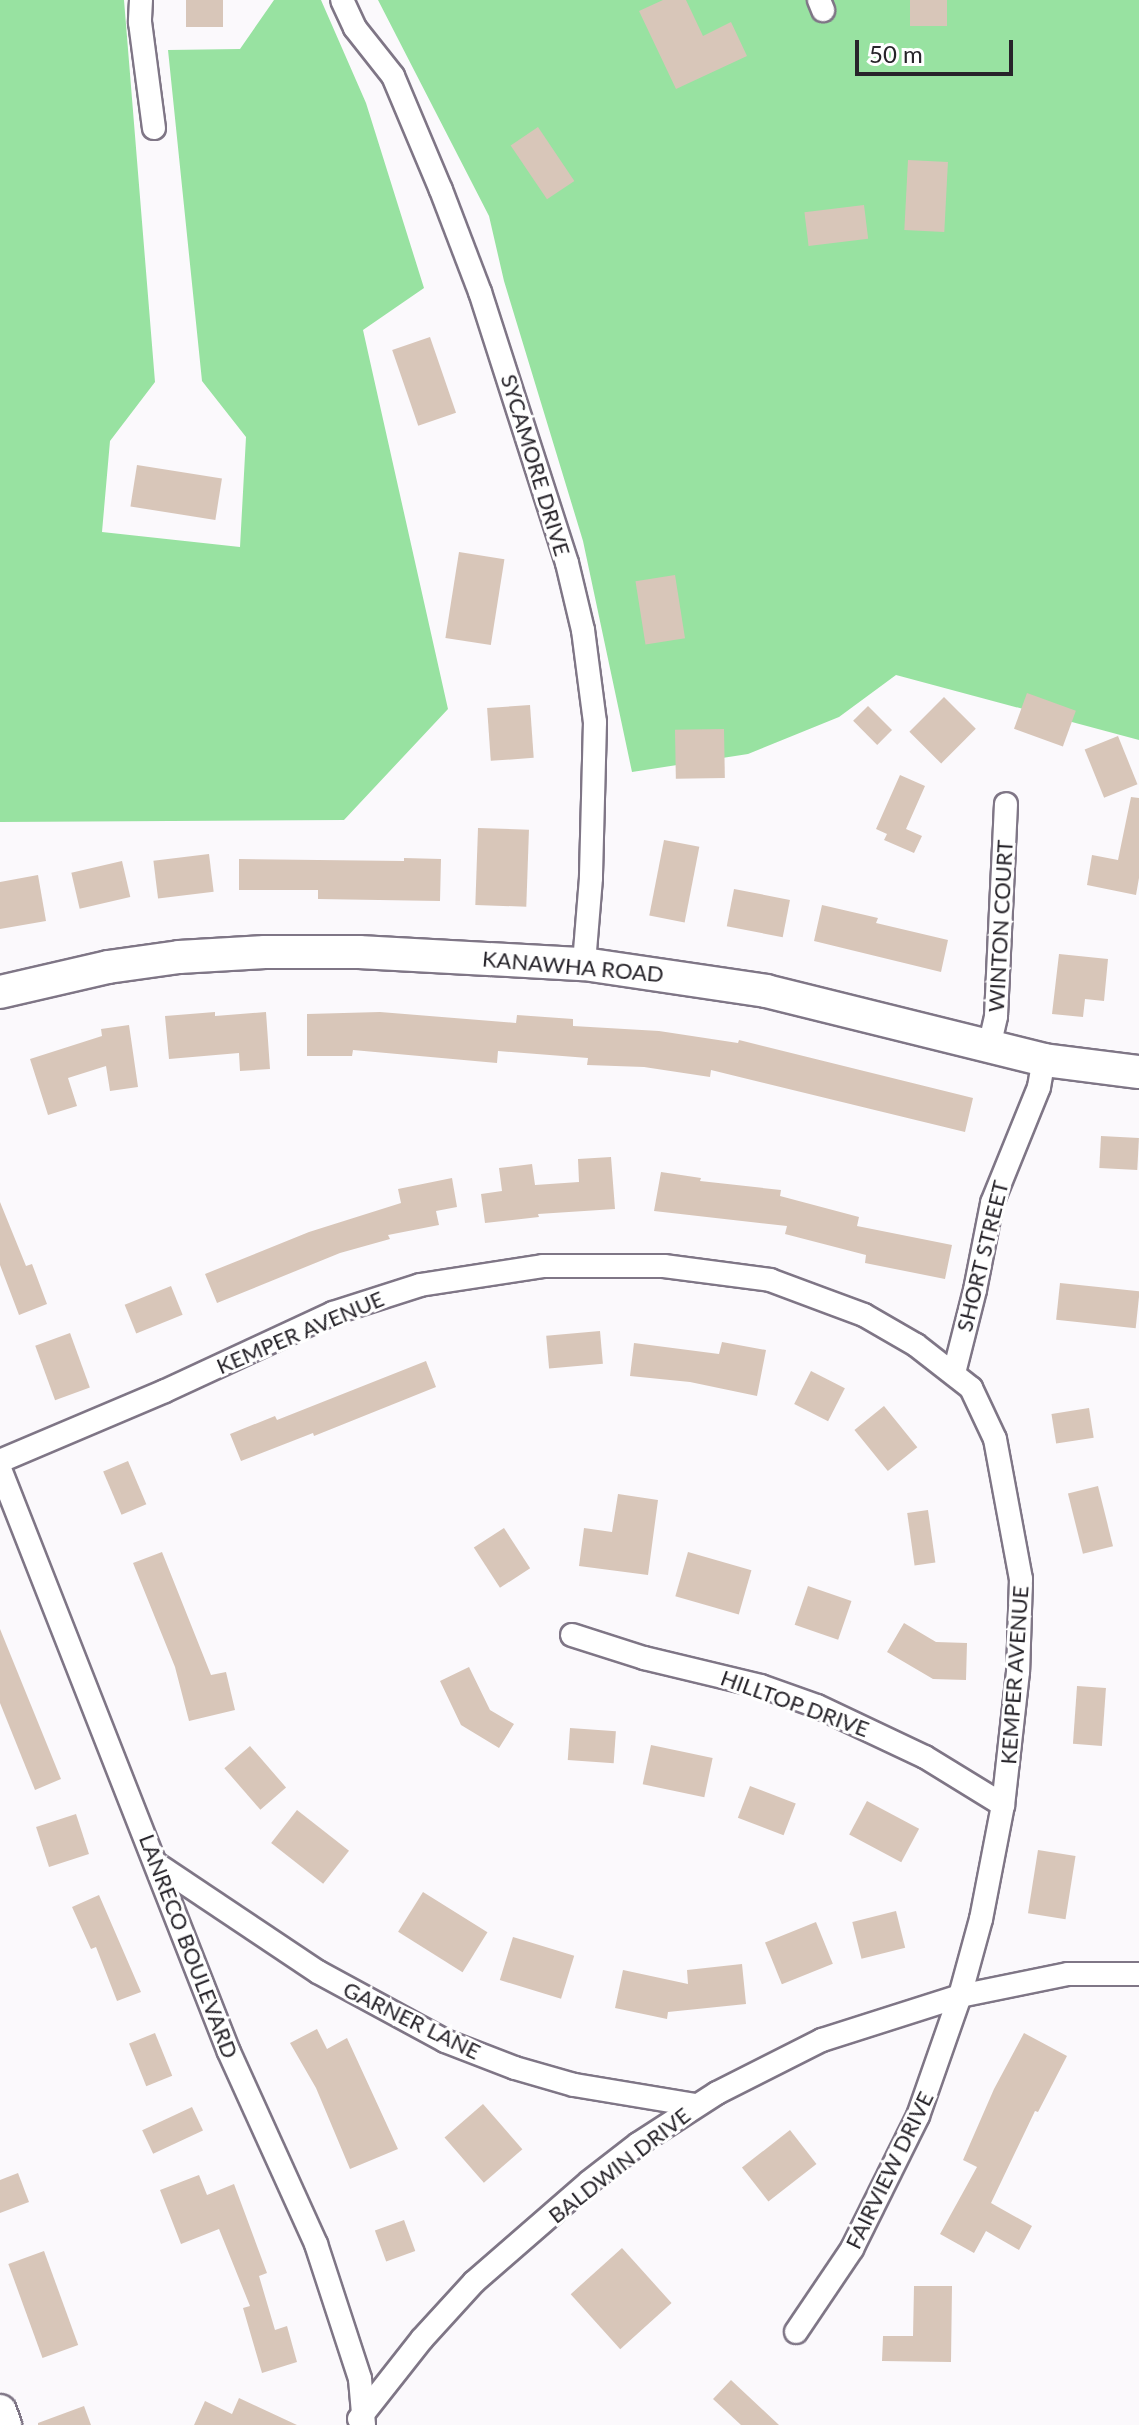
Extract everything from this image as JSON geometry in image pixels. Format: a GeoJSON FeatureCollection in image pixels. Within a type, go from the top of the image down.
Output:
{"type":"FeatureCollection","features":[{"type":"Feature","properties":{"kind":"street"},"geometry":{"type":"LineString","coordinates":[[141,0],[140,22],[154,128]]}},
{"type":"Feature","properties":{"kind":"street","name":"SYCAMORE DRIVE"},"geometry":{"type":"LineString","coordinates":[[342,0],[355,28],[393,76],[441,190],[480,292],[567,563],[583,630],[595,722],[591,878],[584,964]]}},
{"type":"Feature","properties":{"kind":"street","name":"WINTON COURT"},"geometry":{"type":"LineString","coordinates":[[989,1047],[996,1016],[1006,804]]}},
{"type":"Feature","properties":{"kind":"street","name":"KANAWHA ROAD"},"geometry":{"type":"LineString","coordinates":[[0,992],[108,967],[179,957],[265,952],[375,952],[584,964],[766,991],[1044,1060],[1139,1072]]}},
{"type":"Feature","properties":{"kind":"street","name":"SHORT STREET"},"geometry":{"type":"LineString","coordinates":[[954,1373],[992,1203],[1014,1141],[1039,1087],[1044,1060]]}},
{"type":"Feature","properties":{"kind":"street","name":"KEMPER AVENUE"},"geometry":{"type":"LineString","coordinates":[[0,1461],[165,1391],[333,1313],[420,1285],[543,1266],[664,1266],[770,1280],[864,1315],[954,1373],[971,1388],[995,1439],[1021,1579],[1018,1672],[1003,1805],[981,1919],[960,1996]]}},
{"type":"Feature","properties":{"kind":"street","name":"LANRECO BOULEVARD"},"geometry":{"type":"LineString","coordinates":[[0,1469],[229,2052],[316,2244],[360,2379],[360,2422]]}},
{"type":"Feature","properties":{"kind":"street","name":"HILLTOP DRIVE"},"geometry":{"type":"LineString","coordinates":[[572,1635],[644,1658],[761,1686],[817,1706],[925,1757],[1003,1805]]}},
{"type":"Feature","properties":{"kind":"street","name":"GARNER LANE"},"geometry":{"type":"LineString","coordinates":[[158,1865],[318,1972],[445,2041],[515,2068],[574,2085],[695,2105]]}},
{"type":"Feature","properties":{"kind":"street","name":"BALDWIN DRIVE"},"geometry":{"type":"LineString","coordinates":[[360,2422],[422,2339],[474,2282],[589,2182],[695,2105],[771,2063],[822,2040],[960,1996],[1068,1974],[1139,1974]]}},
{"type":"Feature","properties":{"kind":"street","name":"FAIRVIEW DRIVE"},"geometry":{"type":"LineString","coordinates":[[796,2332],[852,2249],[881,2197],[918,2116],[960,1996]]}},
{"type":"Feature","properties":{"kind":"street"},"geometry":{"type":"LineString","coordinates":[[0,2411],[5,2425]]}},
{"type":"Feature","properties":{"kind":"green space"},"geometry":{"type":"Polygon","coordinates":[[[0,0],[124,0],[155,382],[110,441],[102,532],[240,547],[246,437],[202,381],[168,50],[240,49],[274,0],[321,0],[366,103],[424,288],[363,330],[448,709],[344,820],[0,822],[0,0]]]}},
{"type":"Feature","properties":{"kind":"green space"},"geometry":{"type":"Polygon","coordinates":[[[378,0],[1139,0],[1139,740],[896,675],[839,717],[748,754],[632,772],[583,541],[504,281],[489,216],[378,0]]]}},
{"type":"Feature","properties":{"kind":"building"},"geometry":{"type":"Polygon","coordinates":[[[186,0],[223,0],[223,27],[186,27],[186,0]]]}},
{"type":"Feature","properties":{"kind":"building"},"geometry":{"type":"Polygon","coordinates":[[[663,0],[686,0],[703,36],[731,22],[747,56],[676,89],[639,11],[663,0]]]}},
{"type":"Feature","properties":{"kind":"building"},"geometry":{"type":"Polygon","coordinates":[[[910,0],[947,0],[947,26],[910,26],[910,0]]]}},
{"type":"Feature","properties":{"kind":"building"},"geometry":{"type":"Polygon","coordinates":[[[538,127],[574,181],[547,199],[511,145],[538,127]]]}},
{"type":"Feature","properties":{"kind":"building"},"geometry":{"type":"Polygon","coordinates":[[[908,160],[948,162],[944,232],[904,230],[908,160]]]}},
{"type":"Feature","properties":{"kind":"building"},"geometry":{"type":"Polygon","coordinates":[[[864,205],[868,239],[809,246],[804,212],[864,205]]]}},
{"type":"Feature","properties":{"kind":"building"},"geometry":{"type":"Polygon","coordinates":[[[430,337],[456,413],[418,426],[392,350],[430,337]]]}},
{"type":"Feature","properties":{"kind":"building"},"geometry":{"type":"Polygon","coordinates":[[[137,465],[222,478],[215,520],[130,506],[137,465]]]}},
{"type":"Feature","properties":{"kind":"building"},"geometry":{"type":"Polygon","coordinates":[[[459,552],[504,559],[491,645],[445,638],[459,552]]]}},
{"type":"Feature","properties":{"kind":"building"},"geometry":{"type":"Polygon","coordinates":[[[675,575],[685,638],[646,644],[635,581],[675,575]]]}},
{"type":"Feature","properties":{"kind":"building"},"geometry":{"type":"Polygon","coordinates":[[[1027,693],[1076,711],[1063,746],[1014,729],[1027,693]]]}},
{"type":"Feature","properties":{"kind":"building"},"geometry":{"type":"Polygon","coordinates":[[[944,697],[976,729],[941,763],[909,732],[944,697]]]}},
{"type":"Feature","properties":{"kind":"building"},"geometry":{"type":"Polygon","coordinates":[[[530,705],[534,758],[491,761],[487,708],[530,705]]]}},
{"type":"Feature","properties":{"kind":"building"},"geometry":{"type":"Polygon","coordinates":[[[868,706],[892,730],[877,745],[853,721],[868,706]]]}},
{"type":"Feature","properties":{"kind":"building"},"geometry":{"type":"Polygon","coordinates":[[[724,729],[725,778],[676,779],[675,730],[724,729]]]}},
{"type":"Feature","properties":{"kind":"building"},"geometry":{"type":"Polygon","coordinates":[[[1118,736],[1137,784],[1104,798],[1085,749],[1118,736]]]}},
{"type":"Feature","properties":{"kind":"building"},"geometry":{"type":"Polygon","coordinates":[[[900,775],[925,786],[906,829],[922,836],[914,853],[884,840],[887,834],[876,829],[900,775]]]}},
{"type":"Feature","properties":{"kind":"building"},"geometry":{"type":"Polygon","coordinates":[[[1131,797],[1139,798],[1139,878],[1136,895],[1087,885],[1092,855],[1118,860],[1131,797]]]}},
{"type":"Feature","properties":{"kind":"building"},"geometry":{"type":"Polygon","coordinates":[[[478,828],[529,830],[526,907],[475,905],[478,828]]]}},
{"type":"Feature","properties":{"kind":"building"},"geometry":{"type":"Polygon","coordinates":[[[664,840],[699,847],[685,922],[649,916],[664,840]]]}},
{"type":"Feature","properties":{"kind":"building"},"geometry":{"type":"Polygon","coordinates":[[[209,854],[214,892],[158,899],[153,861],[209,854]]]}},
{"type":"Feature","properties":{"kind":"building"},"geometry":{"type":"Polygon","coordinates":[[[404,858],[441,859],[440,901],[318,899],[318,890],[239,890],[239,859],[404,861],[404,858]]]}},
{"type":"Feature","properties":{"kind":"building"},"geometry":{"type":"Polygon","coordinates":[[[122,861],[130,897],[80,909],[71,873],[122,861]]]}},
{"type":"Feature","properties":{"kind":"building"},"geometry":{"type":"Polygon","coordinates":[[[38,875],[46,921],[0,929],[0,882],[38,875]]]}},
{"type":"Feature","properties":{"kind":"building"},"geometry":{"type":"Polygon","coordinates":[[[734,889],[790,900],[783,937],[727,926],[734,889]]]}},
{"type":"Feature","properties":{"kind":"building"},"geometry":{"type":"Polygon","coordinates":[[[822,905],[878,918],[876,923],[948,940],[941,972],[814,941],[822,905]]]}},
{"type":"Feature","properties":{"kind":"building"},"geometry":{"type":"Polygon","coordinates":[[[1059,954],[1108,959],[1104,1001],[1085,999],[1083,1017],[1052,1014],[1059,954]]]}},
{"type":"Feature","properties":{"kind":"building"},"geometry":{"type":"Polygon","coordinates":[[[215,1012],[215,1016],[266,1012],[270,1069],[240,1071],[239,1053],[169,1059],[165,1016],[215,1012]]]}},
{"type":"Feature","properties":{"kind":"building"},"geometry":{"type":"Polygon","coordinates":[[[380,1012],[516,1023],[517,1015],[573,1019],[573,1026],[659,1031],[738,1043],[739,1040],[973,1098],[965,1132],[711,1070],[710,1077],[644,1067],[587,1065],[588,1058],[498,1051],[497,1063],[353,1050],[352,1056],[307,1056],[307,1014],[380,1012]]]}},
{"type":"Feature","properties":{"kind":"building"},"geometry":{"type":"Polygon","coordinates":[[[129,1025],[138,1087],[110,1091],[106,1066],[68,1078],[77,1106],[48,1115],[30,1059],[102,1036],[101,1029],[129,1025]]]}},
{"type":"Feature","properties":{"kind":"building"},"geometry":{"type":"Polygon","coordinates":[[[1101,1136],[1139,1138],[1137,1170],[1099,1168],[1101,1136]]]}},
{"type":"Feature","properties":{"kind":"building"},"geometry":{"type":"Polygon","coordinates":[[[611,1157],[615,1209],[538,1214],[539,1217],[485,1223],[481,1194],[502,1191],[499,1168],[532,1164],[535,1185],[579,1182],[578,1159],[611,1157]]]}},
{"type":"Feature","properties":{"kind":"building"},"geometry":{"type":"Polygon","coordinates":[[[661,1172],[701,1178],[700,1181],[781,1190],[780,1196],[859,1217],[857,1226],[952,1245],[945,1279],[865,1263],[866,1255],[785,1234],[787,1226],[654,1211],[661,1172]]]}},
{"type":"Feature","properties":{"kind":"building"},"geometry":{"type":"Polygon","coordinates":[[[452,1178],[457,1207],[436,1211],[439,1225],[388,1235],[390,1239],[340,1253],[217,1303],[205,1274],[309,1232],[401,1203],[398,1189],[452,1178]]]}},
{"type":"Feature","properties":{"kind":"building"},"geometry":{"type":"Polygon","coordinates":[[[0,1202],[26,1266],[32,1264],[47,1304],[19,1315],[0,1265],[0,1202]]]}},
{"type":"Feature","properties":{"kind":"building"},"geometry":{"type":"Polygon","coordinates":[[[1060,1283],[1139,1291],[1136,1328],[1056,1320],[1060,1283]]]}},
{"type":"Feature","properties":{"kind":"building"},"geometry":{"type":"Polygon","coordinates":[[[171,1286],[183,1315],[136,1333],[125,1305],[171,1286]]]}},
{"type":"Feature","properties":{"kind":"building"},"geometry":{"type":"Polygon","coordinates":[[[600,1331],[603,1364],[549,1369],[546,1336],[600,1331]]]}},
{"type":"Feature","properties":{"kind":"building"},"geometry":{"type":"Polygon","coordinates":[[[70,1333],[90,1388],[55,1400],[35,1346],[70,1333]]]}},
{"type":"Feature","properties":{"kind":"building"},"geometry":{"type":"Polygon","coordinates":[[[722,1342],[766,1350],[757,1396],[690,1382],[630,1376],[634,1343],[719,1354],[722,1342]]]}},
{"type":"Feature","properties":{"kind":"building"},"geometry":{"type":"Polygon","coordinates":[[[426,1361],[436,1387],[314,1436],[313,1433],[241,1461],[230,1434],[275,1416],[277,1420],[426,1361]]]}},
{"type":"Feature","properties":{"kind":"building"},"geometry":{"type":"Polygon","coordinates":[[[811,1371],[845,1388],[828,1421],[794,1404],[811,1371]]]}},
{"type":"Feature","properties":{"kind":"building"},"geometry":{"type":"Polygon","coordinates":[[[884,1406],[917,1447],[888,1471],[854,1430],[884,1406]]]}},
{"type":"Feature","properties":{"kind":"building"},"geometry":{"type":"Polygon","coordinates":[[[1089,1408],[1094,1438],[1056,1444],[1051,1414],[1089,1408]]]}},
{"type":"Feature","properties":{"kind":"building"},"geometry":{"type":"Polygon","coordinates":[[[128,1461],[146,1504],[122,1515],[103,1472],[128,1461]]]}},
{"type":"Feature","properties":{"kind":"building"},"geometry":{"type":"Polygon","coordinates":[[[1098,1486],[1113,1546],[1083,1554],[1068,1493],[1098,1486]]]}},
{"type":"Feature","properties":{"kind":"building"},"geometry":{"type":"Polygon","coordinates":[[[618,1494],[658,1500],[648,1575],[579,1566],[584,1528],[612,1532],[618,1494]]]}},
{"type":"Feature","properties":{"kind":"building"},"geometry":{"type":"Polygon","coordinates":[[[928,1510],[935,1562],[915,1565],[907,1513],[928,1510]]]}},
{"type":"Feature","properties":{"kind":"building"},"geometry":{"type":"Polygon","coordinates":[[[504,1528],[530,1568],[500,1588],[474,1548],[504,1528]]]}},
{"type":"Feature","properties":{"kind":"building"},"geometry":{"type":"Polygon","coordinates":[[[162,1552],[211,1675],[226,1672],[235,1710],[189,1721],[175,1667],[133,1563],[162,1552]]]}},
{"type":"Feature","properties":{"kind":"building"},"geometry":{"type":"Polygon","coordinates":[[[688,1552],[751,1570],[739,1614],[675,1596],[688,1552]]]}},
{"type":"Feature","properties":{"kind":"building"},"geometry":{"type":"Polygon","coordinates":[[[808,1586],[851,1601],[838,1640],[795,1625],[808,1586]]]}},
{"type":"Feature","properties":{"kind":"building"},"geometry":{"type":"Polygon","coordinates":[[[904,1623],[936,1642],[967,1643],[966,1680],[933,1679],[887,1652],[904,1623]]]}},
{"type":"Feature","properties":{"kind":"building"},"geometry":{"type":"Polygon","coordinates":[[[0,1629],[61,1779],[35,1790],[0,1703],[0,1629]]]}},
{"type":"Feature","properties":{"kind":"building"},"geometry":{"type":"Polygon","coordinates":[[[469,1667],[490,1710],[514,1724],[499,1748],[461,1725],[440,1681],[469,1667]]]}},
{"type":"Feature","properties":{"kind":"building"},"geometry":{"type":"Polygon","coordinates":[[[1077,1686],[1106,1688],[1102,1746],[1073,1744],[1077,1686]]]}},
{"type":"Feature","properties":{"kind":"building"},"geometry":{"type":"Polygon","coordinates":[[[570,1728],[616,1731],[614,1763],[568,1760],[570,1728]]]}},
{"type":"Feature","properties":{"kind":"building"},"geometry":{"type":"Polygon","coordinates":[[[651,1745],[713,1758],[704,1797],[643,1784],[651,1745]]]}},
{"type":"Feature","properties":{"kind":"building"},"geometry":{"type":"Polygon","coordinates":[[[250,1746],[286,1788],[260,1810],[224,1768],[250,1746]]]}},
{"type":"Feature","properties":{"kind":"building"},"geometry":{"type":"Polygon","coordinates":[[[750,1786],[796,1804],[784,1835],[738,1818],[750,1786]]]}},
{"type":"Feature","properties":{"kind":"building"},"geometry":{"type":"Polygon","coordinates":[[[867,1801],[919,1829],[901,1862],[849,1835],[867,1801]]]}},
{"type":"Feature","properties":{"kind":"building"},"geometry":{"type":"Polygon","coordinates":[[[297,1810],[349,1851],[323,1884],[271,1843],[297,1810]]]}},
{"type":"Feature","properties":{"kind":"building"},"geometry":{"type":"Polygon","coordinates":[[[76,1814],[89,1854],[49,1867],[36,1827],[76,1814]]]}},
{"type":"Feature","properties":{"kind":"building"},"geometry":{"type":"Polygon","coordinates":[[[1038,1850],[1076,1856],[1066,1919],[1028,1913],[1038,1850]]]}},
{"type":"Feature","properties":{"kind":"building"},"geometry":{"type":"Polygon","coordinates":[[[423,1892],[487,1932],[463,1972],[398,1932],[423,1892]]]}},
{"type":"Feature","properties":{"kind":"building"},"geometry":{"type":"Polygon","coordinates":[[[99,1895],[141,1992],[117,2001],[96,1947],[91,1949],[72,1907],[99,1895]]]}},
{"type":"Feature","properties":{"kind":"building"},"geometry":{"type":"Polygon","coordinates":[[[896,1911],[905,1948],[862,1959],[852,1922],[896,1911]]]}},
{"type":"Feature","properties":{"kind":"building"},"geometry":{"type":"Polygon","coordinates":[[[816,1922],[833,1964],[782,1984],[765,1943],[816,1922]]]}},
{"type":"Feature","properties":{"kind":"building"},"geometry":{"type":"Polygon","coordinates":[[[513,1937],[574,1956],[561,1999],[500,1980],[513,1937]]]}},
{"type":"Feature","properties":{"kind":"building"},"geometry":{"type":"Polygon","coordinates":[[[742,1964],[746,2004],[668,2012],[667,2019],[615,2008],[623,1970],[688,1984],[687,1970],[742,1964]]]}},
{"type":"Feature","properties":{"kind":"building"},"geometry":{"type":"Polygon","coordinates":[[[317,2029],[327,2049],[347,2038],[398,2149],[350,2169],[316,2088],[290,2043],[317,2029]]]}},
{"type":"Feature","properties":{"kind":"building"},"geometry":{"type":"Polygon","coordinates":[[[155,2033],[172,2076],[146,2086],[129,2043],[155,2033]]]}},
{"type":"Feature","properties":{"kind":"building"},"geometry":{"type":"Polygon","coordinates":[[[1024,2033],[1067,2056],[1038,2112],[1035,2111],[991,2203],[1032,2226],[1019,2250],[986,2231],[974,2253],[940,2234],[977,2167],[963,2160],[994,2089],[1024,2033]]]}},
{"type":"Feature","properties":{"kind":"building"},"geometry":{"type":"Polygon","coordinates":[[[483,2104],[522,2149],[484,2183],[445,2137],[483,2104]]]}},
{"type":"Feature","properties":{"kind":"building"},"geometry":{"type":"Polygon","coordinates":[[[192,2107],[203,2131],[153,2154],[142,2130],[192,2107]]]}},
{"type":"Feature","properties":{"kind":"building"},"geometry":{"type":"Polygon","coordinates":[[[790,2130],[816,2164],[768,2201],[742,2168],[790,2130]]]}},
{"type":"Feature","properties":{"kind":"building"},"geometry":{"type":"Polygon","coordinates":[[[18,2173],[29,2202],[0,2213],[0,2180],[18,2173]]]}},
{"type":"Feature","properties":{"kind":"building"},"geometry":{"type":"Polygon","coordinates":[[[199,2175],[207,2195],[234,2184],[267,2273],[259,2276],[275,2330],[287,2326],[297,2362],[262,2373],[243,2308],[250,2306],[219,2229],[181,2244],[160,2190],[199,2175]]]}},
{"type":"Feature","properties":{"kind":"building"},"geometry":{"type":"Polygon","coordinates":[[[404,2220],[415,2251],[386,2262],[375,2231],[404,2220]]]}},
{"type":"Feature","properties":{"kind":"building"},"geometry":{"type":"Polygon","coordinates":[[[622,2248],[672,2303],[620,2349],[571,2294],[622,2248]]]}},
{"type":"Feature","properties":{"kind":"building"},"geometry":{"type":"Polygon","coordinates":[[[44,2251],[78,2345],[42,2358],[8,2264],[44,2251]]]}},
{"type":"Feature","properties":{"kind":"building"},"geometry":{"type":"Polygon","coordinates":[[[914,2286],[952,2286],[951,2362],[882,2361],[883,2336],[913,2336],[914,2286]]]}},
{"type":"Feature","properties":{"kind":"building"},"geometry":{"type":"Polygon","coordinates":[[[731,2380],[779,2425],[741,2425],[713,2399],[731,2380]]]}},
{"type":"Feature","properties":{"kind":"building"},"geometry":{"type":"Polygon","coordinates":[[[239,2398],[297,2425],[194,2425],[205,2401],[232,2414],[239,2398]]]}},
{"type":"Feature","properties":{"kind":"building"},"geometry":{"type":"Polygon","coordinates":[[[84,2406],[91,2425],[38,2425],[38,2423],[84,2406]]]}}]}
